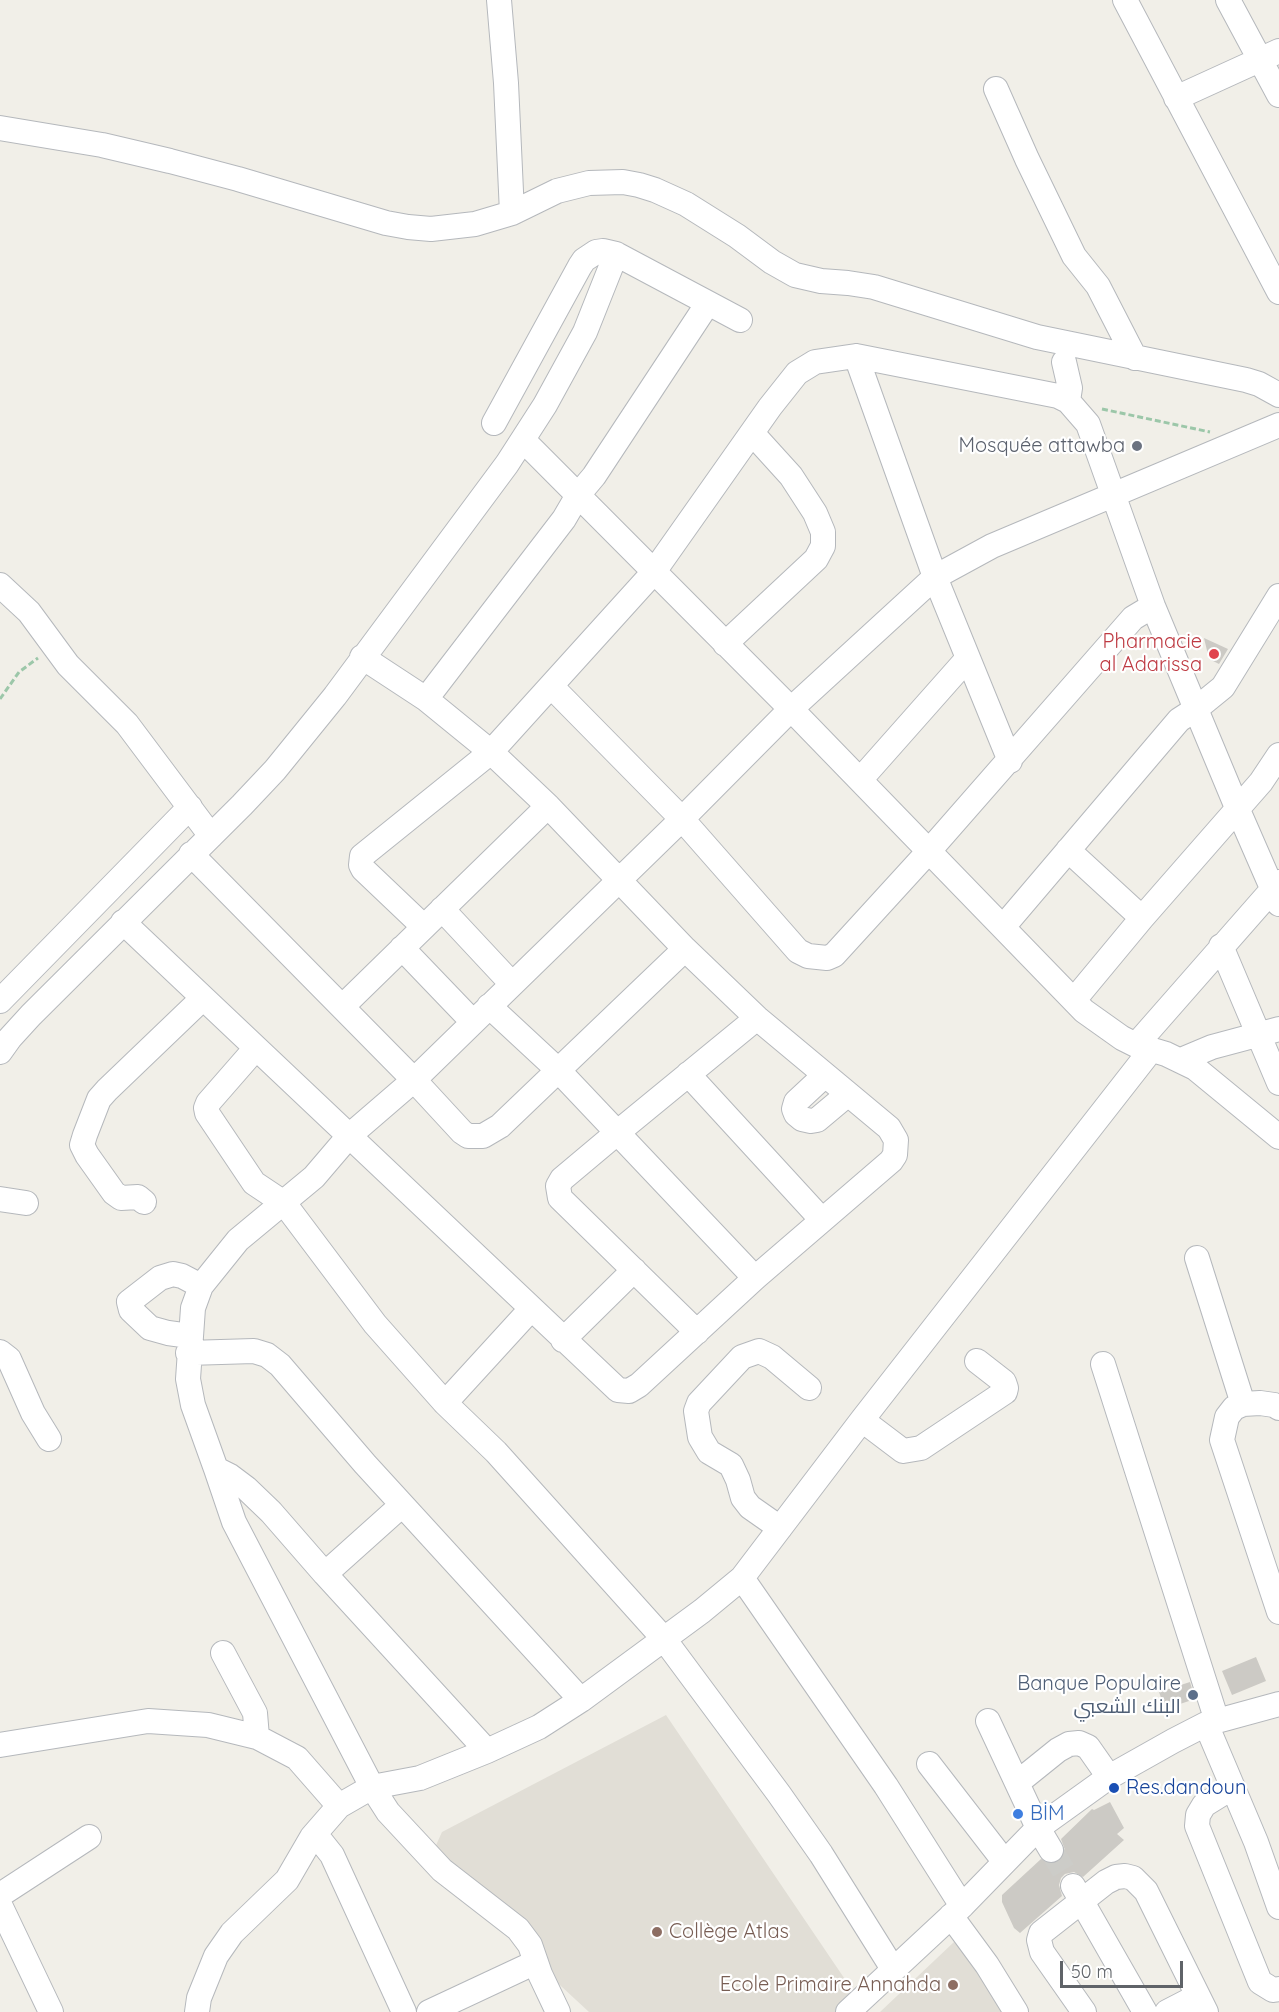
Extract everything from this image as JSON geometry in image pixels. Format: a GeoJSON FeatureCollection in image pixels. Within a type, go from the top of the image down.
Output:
{"type":"FeatureCollection","features":[{"type":"Feature","properties":{"kind":"street"},"geometry":{"type":"LineString","coordinates":[[499,0],[506,83],[512,213]]}},
{"type":"Feature","properties":{"kind":"street"},"geometry":{"type":"LineString","coordinates":[[1125,0],[1279,292]]}},
{"type":"Feature","properties":{"kind":"street"},"geometry":{"type":"LineString","coordinates":[[1228,0],[1270,56],[1279,95]]}},
{"type":"Feature","properties":{"kind":"street"},"geometry":{"type":"LineString","coordinates":[[1176,98],[1270,56]]}},
{"type":"Feature","properties":{"kind":"street"},"geometry":{"type":"LineString","coordinates":[[996,89],[1074,256],[1098,286],[1135,358]]}},
{"type":"Feature","properties":{"kind":"street"},"geometry":{"type":"LineString","coordinates":[[0,128],[102,145],[170,161],[375,220],[408,227],[453,228],[475,224],[512,213],[541,198],[573,186],[606,182],[639,185],[686,204],[737,236],[772,262],[795,274],[821,281],[874,287],[1037,337],[1246,380],[1279,395]]}},
{"type":"Feature","properties":{"kind":"street"},"geometry":{"type":"LineString","coordinates":[[494,423],[584,260],[596,252],[616,254],[740,320]]}},
{"type":"Feature","properties":{"kind":"street"},"geometry":{"type":"LineString","coordinates":[[3,1038],[242,805],[298,742],[523,440],[580,341],[602,294],[616,254]]}},
{"type":"Feature","properties":{"kind":"street"},"geometry":{"type":"LineString","coordinates":[[426,699],[564,519],[708,303]]}},
{"type":"Feature","properties":{"kind":"street"},"geometry":{"type":"LineString","coordinates":[[856,356],[935,577],[1010,761]]}},
{"type":"Feature","properties":{"kind":"street"},"geometry":{"type":"LineString","coordinates":[[196,2012],[199,1998],[216,1956],[232,1934],[287,1880],[312,1838],[339,1806],[372,1787],[420,1778],[539,1727],[581,1700],[742,1578],[1221,946],[1277,891],[1238,810],[1153,606],[1088,424],[1073,406],[1058,396],[856,356],[815,362],[798,373],[752,433],[653,573],[551,686],[491,752],[362,856],[363,869],[424,927]]}},
{"type":"Feature","properties":{"kind":"street"},"geometry":{"type":"LineString","coordinates":[[1064,362],[1073,406]]}},
{"type":"Feature","properties":{"kind":"street"},"geometry":{"type":"LineString","coordinates":[[558,2012],[540,1974],[530,1945],[518,1929],[442,1870],[388,1812],[372,1787],[234,1522],[193,1405],[188,1379],[193,1308],[201,1286],[238,1240],[314,1177],[349,1136],[414,1080],[682,819],[791,709],[935,577],[992,546],[1279,425]]}},
{"type":"Feature","properties":{"kind":"street"},"geometry":{"type":"LineString","coordinates":[[725,644],[816,559],[823,546],[823,532],[815,513],[791,476],[752,433]]}},
{"type":"Feature","properties":{"kind":"street"},"geometry":{"type":"LineString","coordinates":[[523,440],[791,709],[1096,1021],[1143,1047],[1181,1060],[1208,1077],[1279,1137]]}},
{"type":"Feature","properties":{"kind":"street"},"geometry":{"type":"LineString","coordinates":[[0,585],[29,612],[80,679],[128,723],[211,836]]}},
{"type":"Feature","properties":{"kind":"street"},"geometry":{"type":"LineString","coordinates":[[1003,927],[1179,720],[1223,687],[1279,596]]}},
{"type":"Feature","properties":{"kind":"street"},"geometry":{"type":"LineString","coordinates":[[551,686],[682,819],[798,951],[819,959],[827,958],[834,955],[1010,761],[1133,618],[1153,606]]}},
{"type":"Feature","properties":{"kind":"street"},"geometry":{"type":"LineString","coordinates":[[123,922],[613,1387],[623,1391],[639,1386],[755,1278],[891,1161],[897,1148],[896,1140],[889,1128],[757,1018],[685,949],[548,806],[491,752],[426,699],[362,657]]}},
{"type":"Feature","properties":{"kind":"street"},"geometry":{"type":"LineString","coordinates":[[860,780],[968,658]]}},
{"type":"Feature","properties":{"kind":"street"},"geometry":{"type":"LineString","coordinates":[[1074,1000],[1142,918],[1238,810],[1279,756]]}},
{"type":"Feature","properties":{"kind":"street"},"geometry":{"type":"LineString","coordinates":[[342,1007],[548,806]]}},
{"type":"Feature","properties":{"kind":"street"},"geometry":{"type":"LineString","coordinates":[[0,1001],[190,807]]}},
{"type":"Feature","properties":{"kind":"street"},"geometry":{"type":"LineString","coordinates":[[1068,850],[1142,918]]}},
{"type":"Feature","properties":{"kind":"street"},"geometry":{"type":"LineString","coordinates":[[191,854],[468,1136],[483,1136],[500,1126],[685,949]]}},
{"type":"Feature","properties":{"kind":"street"},"geometry":{"type":"LineString","coordinates":[[442,909],[512,984]]}},
{"type":"Feature","properties":{"kind":"street"},"geometry":{"type":"LineString","coordinates":[[1221,946],[1269,1032],[1279,1083]]}},
{"type":"Feature","properties":{"kind":"street"},"geometry":{"type":"LineString","coordinates":[[402,948],[481,1014],[558,1070],[755,1278]]}},
{"type":"Feature","properties":{"kind":"street"},"geometry":{"type":"LineString","coordinates":[[144,1202],[138,1197],[121,1198],[114,1194],[82,1145],[99,1099],[202,998]]}},
{"type":"Feature","properties":{"kind":"street"},"geometry":{"type":"LineString","coordinates":[[697,1332],[560,1198],[558,1190],[562,1179],[757,1018]]}},
{"type":"Feature","properties":{"kind":"street"},"geometry":{"type":"LineString","coordinates":[[1181,1060],[1212,1047],[1269,1032]]}},
{"type":"Feature","properties":{"kind":"street"},"geometry":{"type":"LineString","coordinates":[[256,1048],[206,1108],[207,1113],[254,1183],[284,1203],[375,1324],[446,1403],[496,1452],[664,1639],[821,1854],[893,1969]]}},
{"type":"Feature","properties":{"kind":"street"},"geometry":{"type":"LineString","coordinates":[[688,1074],[822,1220]]}},
{"type":"Feature","properties":{"kind":"street"},"geometry":{"type":"LineString","coordinates":[[825,1075],[796,1102],[794,1109],[802,1119],[818,1120],[848,1094]]}},
{"type":"Feature","properties":{"kind":"street"},"geometry":{"type":"LineString","coordinates":[[0,1199],[27,1203]]}},
{"type":"Feature","properties":{"kind":"street"},"geometry":{"type":"LineString","coordinates":[[1197,1258],[1243,1404]]}},
{"type":"Feature","properties":{"kind":"street"},"geometry":{"type":"LineString","coordinates":[[563,1340],[634,1270]]}},
{"type":"Feature","properties":{"kind":"street"},"geometry":{"type":"LineString","coordinates":[[201,1286],[173,1274],[160,1278],[129,1302],[131,1310],[150,1328],[189,1344],[254,1351],[267,1355],[280,1365],[402,1505],[581,1700]]}},
{"type":"Feature","properties":{"kind":"street"},"geometry":{"type":"LineString","coordinates":[[446,1403],[531,1309]]}},
{"type":"Feature","properties":{"kind":"street"},"geometry":{"type":"LineString","coordinates":[[780,1528],[750,1507],[742,1498],[738,1480],[731,1465],[709,1452],[700,1437],[696,1412],[699,1402],[742,1357],[759,1351],[772,1357],[808,1388]]}},
{"type":"Feature","properties":{"kind":"street"},"geometry":{"type":"LineString","coordinates":[[0,1352],[9,1359],[33,1413],[49,1439]]}},
{"type":"Feature","properties":{"kind":"street"},"geometry":{"type":"LineString","coordinates":[[862,1420],[903,1451],[921,1448],[1005,1392],[1004,1382],[977,1361]]}},
{"type":"Feature","properties":{"kind":"street"},"geometry":{"type":"LineString","coordinates":[[1103,1364],[1211,1723],[1279,1907]]}},
{"type":"Feature","properties":{"kind":"street"},"geometry":{"type":"LineString","coordinates":[[1279,1408],[1260,1403],[1243,1404],[1234,1408],[1227,1417],[1222,1440],[1279,1612]]}},
{"type":"Feature","properties":{"kind":"street"},"geometry":{"type":"LineString","coordinates":[[216,1469],[246,1488],[272,1512],[325,1574],[487,1751]]}},
{"type":"Feature","properties":{"kind":"street"},"geometry":{"type":"LineString","coordinates":[[325,1574],[402,1505]]}},
{"type":"Feature","properties":{"kind":"street"},"geometry":{"type":"LineString","coordinates":[[742,1578],[886,1786],[1016,2012]]}},
{"type":"Feature","properties":{"kind":"street"},"geometry":{"type":"LineString","coordinates":[[223,1653],[255,1713],[257,1737]]}},
{"type":"Feature","properties":{"kind":"street"},"geometry":{"type":"LineString","coordinates":[[848,2012],[956,1911],[1038,1828],[1109,1777],[1141,1758],[1211,1723],[1279,1704]]}},
{"type":"Feature","properties":{"kind":"street"},"geometry":{"type":"LineString","coordinates":[[0,1745],[148,1721],[208,1725],[257,1737],[297,1758],[339,1806]]}},
{"type":"Feature","properties":{"kind":"street"},"geometry":{"type":"LineString","coordinates":[[988,1721],[1038,1828],[1051,1850]]}},
{"type":"Feature","properties":{"kind":"street"},"geometry":{"type":"LineString","coordinates":[[1017,1783],[1058,1750],[1069,1744],[1079,1743],[1088,1747],[1109,1777]]}},
{"type":"Feature","properties":{"kind":"street"},"geometry":{"type":"LineString","coordinates":[[928,1764],[1004,1861]]}},
{"type":"Feature","properties":{"kind":"street"},"geometry":{"type":"LineString","coordinates":[[1233,1787],[1204,1804],[1198,1815],[1197,1826],[1260,1982],[1273,1990],[1279,1989]]}},
{"type":"Feature","properties":{"kind":"street"},"geometry":{"type":"LineString","coordinates":[[0,1895],[89,1837]]}},
{"type":"Feature","properties":{"kind":"street"},"geometry":{"type":"LineString","coordinates":[[312,1838],[320,1840],[332,1855],[404,2012]]}},
{"type":"Feature","properties":{"kind":"street"},"geometry":{"type":"LineString","coordinates":[[1084,2012],[1042,1952],[1039,1940],[1041,1933],[1077,1894],[1099,1887],[1116,1877],[1125,1876],[1132,1878],[1146,1891],[1202,2004],[1167,2012]]}},
{"type":"Feature","properties":{"kind":"street"},"geometry":{"type":"LineString","coordinates":[[1077,1894],[1145,2012]]}},
{"type":"Feature","properties":{"kind":"street"},"geometry":{"type":"LineString","coordinates":[[0,1905],[51,2012]]}},
{"type":"Feature","properties":{"kind":"street"},"geometry":{"type":"LineString","coordinates":[[429,2012],[536,1962]]}},
{"type":"Feature","properties":{"kind":"path"},"geometry":{"type":"LineString","coordinates":[[1073,406],[1107,409],[1209,432],[1227,448]]}},
{"type":"Feature","properties":{"kind":"path"},"geometry":{"type":"LineString","coordinates":[[0,699],[11,680],[27,665],[57,651]]}},
{"type":"Feature","properties":{"kind":"shaded area","name":"Collège Atlas"},"geometry":{"type":"Polygon","coordinates":[[[666,1715],[859,2000],[846,2012],[589,2012],[428,1863],[442,1832],[666,1715]]]}},
{"type":"Feature","properties":{"kind":"shaded area","name":"Ecole Primaire Annahda"},"geometry":{"type":"Polygon","coordinates":[[[954,1942],[969,1944],[1014,2012],[880,2012],[954,1942]]]}},
{"type":"Feature","properties":{"kind":"building"},"geometry":{"type":"Polygon","coordinates":[[[1204,638],[1228,649],[1219,664],[1209,659],[1204,638]]]}},
{"type":"Feature","properties":{"kind":"building"},"geometry":{"type":"Polygon","coordinates":[[[1256,1657],[1266,1681],[1232,1695],[1222,1671],[1256,1657]]]}},
{"type":"Feature","properties":{"kind":"building"},"geometry":{"type":"Polygon","coordinates":[[[1190,1682],[1195,1699],[1165,1709],[1159,1692],[1190,1682]]]}},
{"type":"Feature","properties":{"kind":"building"},"geometry":{"type":"Polygon","coordinates":[[[1110,1802],[1124,1828],[1117,1834],[1124,1840],[1083,1877],[1074,1872],[1065,1874],[1059,1885],[1062,1896],[1020,1933],[1014,1928],[1002,1902],[1002,1895],[1041,1859],[1051,1864],[1059,1862],[1065,1850],[1061,1839],[1092,1809],[1110,1802]]]}},
{"type":"Feature","properties":{"kind":"tunnel"},"geometry":{"type":"LineString","coordinates":[[1051,1850],[1073,1886]]}},
{"type":"Feature","properties":{"kind":"place","name":"Mosquée attawba"},"geometry":{"type":"Point","coordinates":[1137,446]}},
{"type":"Feature","properties":{"kind":"place","name":"Pharmacie al Adarissa"},"geometry":{"type":"Point","coordinates":[1214,654]}},
{"type":"Feature","properties":{"kind":"place","name":"Banque Populaire البنك الشعبي"},"geometry":{"type":"Point","coordinates":[1193,1695]}},
{"type":"Feature","properties":{"kind":"place","name":"Res.dandoun"},"geometry":{"type":"Point","coordinates":[1114,1788]}},
{"type":"Feature","properties":{"kind":"place","name":"BİM"},"geometry":{"type":"Point","coordinates":[1018,1814]}},
{"type":"Feature","properties":{"kind":"place","name":"Collège Atlas"},"geometry":{"type":"Point","coordinates":[657,1932]}},
{"type":"Feature","properties":{"kind":"place","name":"Ecole Primaire Annahda"},"geometry":{"type":"Point","coordinates":[953,1985]}}]}
